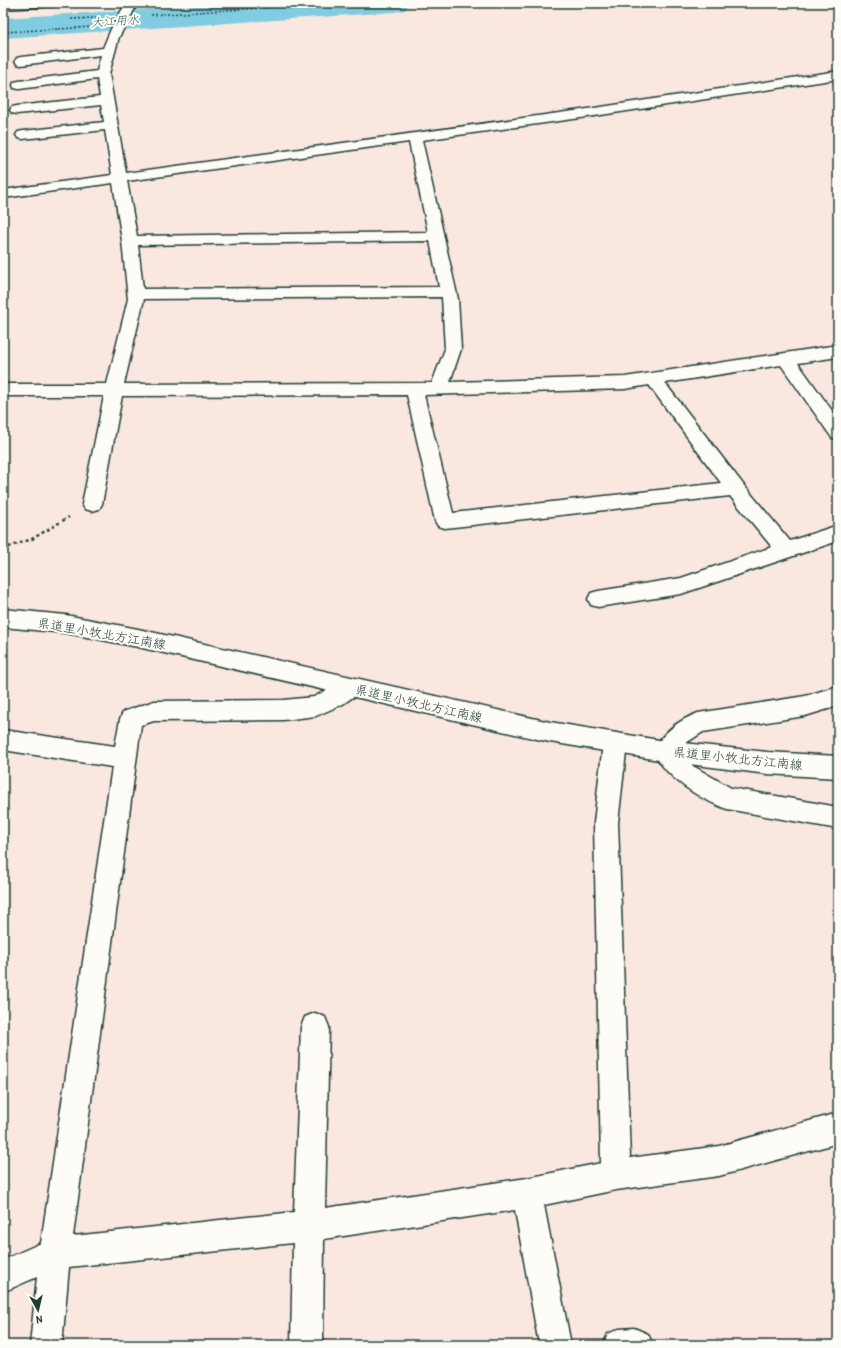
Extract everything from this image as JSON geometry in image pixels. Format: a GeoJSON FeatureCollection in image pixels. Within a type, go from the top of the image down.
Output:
{"type":"FeatureCollection","features":[{"type":"Feature","properties":{"kind":"street"},"geometry":{"type":"LineString","coordinates":[[3,6],[57,3]]}},
{"type":"Feature","properties":{"kind":"street"},"geometry":{"type":"LineString","coordinates":[[92,504],[114,390],[136,299],[130,242],[103,74],[107,51],[120,21],[132,3]]}},
{"type":"Feature","properties":{"kind":"street"},"geometry":{"type":"LineString","coordinates":[[21,61],[107,51]]}},
{"type":"Feature","properties":{"kind":"street"},"geometry":{"type":"LineString","coordinates":[[19,85],[103,74]]}},
{"type":"Feature","properties":{"kind":"street"},"geometry":{"type":"LineString","coordinates":[[3,194],[633,106],[838,74]]}},
{"type":"Feature","properties":{"kind":"street"},"geometry":{"type":"LineString","coordinates":[[17,110],[107,100]]}},
{"type":"Feature","properties":{"kind":"street"},"geometry":{"type":"LineString","coordinates":[[23,135],[111,125]]}},
{"type":"Feature","properties":{"kind":"street"},"geometry":{"type":"LineString","coordinates":[[415,137],[448,292],[453,350],[439,388]]}},
{"type":"Feature","properties":{"kind":"street"},"geometry":{"type":"LineString","coordinates":[[130,242],[436,236]]}},
{"type":"Feature","properties":{"kind":"street"},"geometry":{"type":"LineString","coordinates":[[136,294],[448,292]]}},
{"type":"Feature","properties":{"kind":"street"},"geometry":{"type":"LineString","coordinates":[[3,390],[414,389],[625,383],[838,351]]}},
{"type":"Feature","properties":{"kind":"street"},"geometry":{"type":"LineString","coordinates":[[786,359],[838,433]]}},
{"type":"Feature","properties":{"kind":"street"},"geometry":{"type":"LineString","coordinates":[[653,379],[735,488],[786,550]]}},
{"type":"Feature","properties":{"kind":"street"},"geometry":{"type":"LineString","coordinates":[[414,389],[444,521],[735,488]]}},
{"type":"Feature","properties":{"kind":"street"},"geometry":{"type":"LineString","coordinates":[[598,599],[680,586],[838,533]]}},
{"type":"Feature","properties":{"kind":"street","name":"県道里小牧北方江南線"},"geometry":{"type":"LineString","coordinates":[[3,618],[66,624],[138,638],[550,732],[665,751],[768,762],[838,767]]}},
{"type":"Feature","properties":{"kind":"street"},"geometry":{"type":"LineString","coordinates":[[46,1345],[55,1253],[131,719],[154,711],[283,710],[316,706],[335,697],[349,687]]}},
{"type":"Feature","properties":{"kind":"street"},"geometry":{"type":"LineString","coordinates":[[838,696],[805,706],[698,724],[678,736],[665,751],[685,774],[727,798],[838,818]]}},
{"type":"Feature","properties":{"kind":"street"},"geometry":{"type":"LineString","coordinates":[[3,740],[125,758]]}},
{"type":"Feature","properties":{"kind":"street"},"geometry":{"type":"LineString","coordinates":[[615,743],[606,823],[616,1175]]}},
{"type":"Feature","properties":{"kind":"street"},"geometry":{"type":"LineString","coordinates":[[307,1345],[315,1027]]}},
{"type":"Feature","properties":{"kind":"street"},"geometry":{"type":"LineString","coordinates":[[3,1276],[55,1253],[309,1226],[527,1193],[616,1175],[719,1162],[838,1128]]}},
{"type":"Feature","properties":{"kind":"street"},"geometry":{"type":"LineString","coordinates":[[527,1193],[555,1345]]}},
{"type":"Feature","properties":{"kind":"street"},"geometry":{"type":"LineString","coordinates":[[619,1345],[637,1345]]}},
{"type":"Feature","properties":{"kind":"path"},"geometry":{"type":"LineString","coordinates":[[3,32],[335,3]]}},
{"type":"Feature","properties":{"kind":"path"},"geometry":{"type":"LineString","coordinates":[[71,19],[120,21]]}},
{"type":"Feature","properties":{"kind":"path"},"geometry":{"type":"LineString","coordinates":[[3,549],[32,539],[92,504]]}},
{"type":"Feature","properties":{"kind":"waterway","name":"大江用水"},"geometry":{"type":"LineString","coordinates":[[3,28],[394,3]]}}]}
